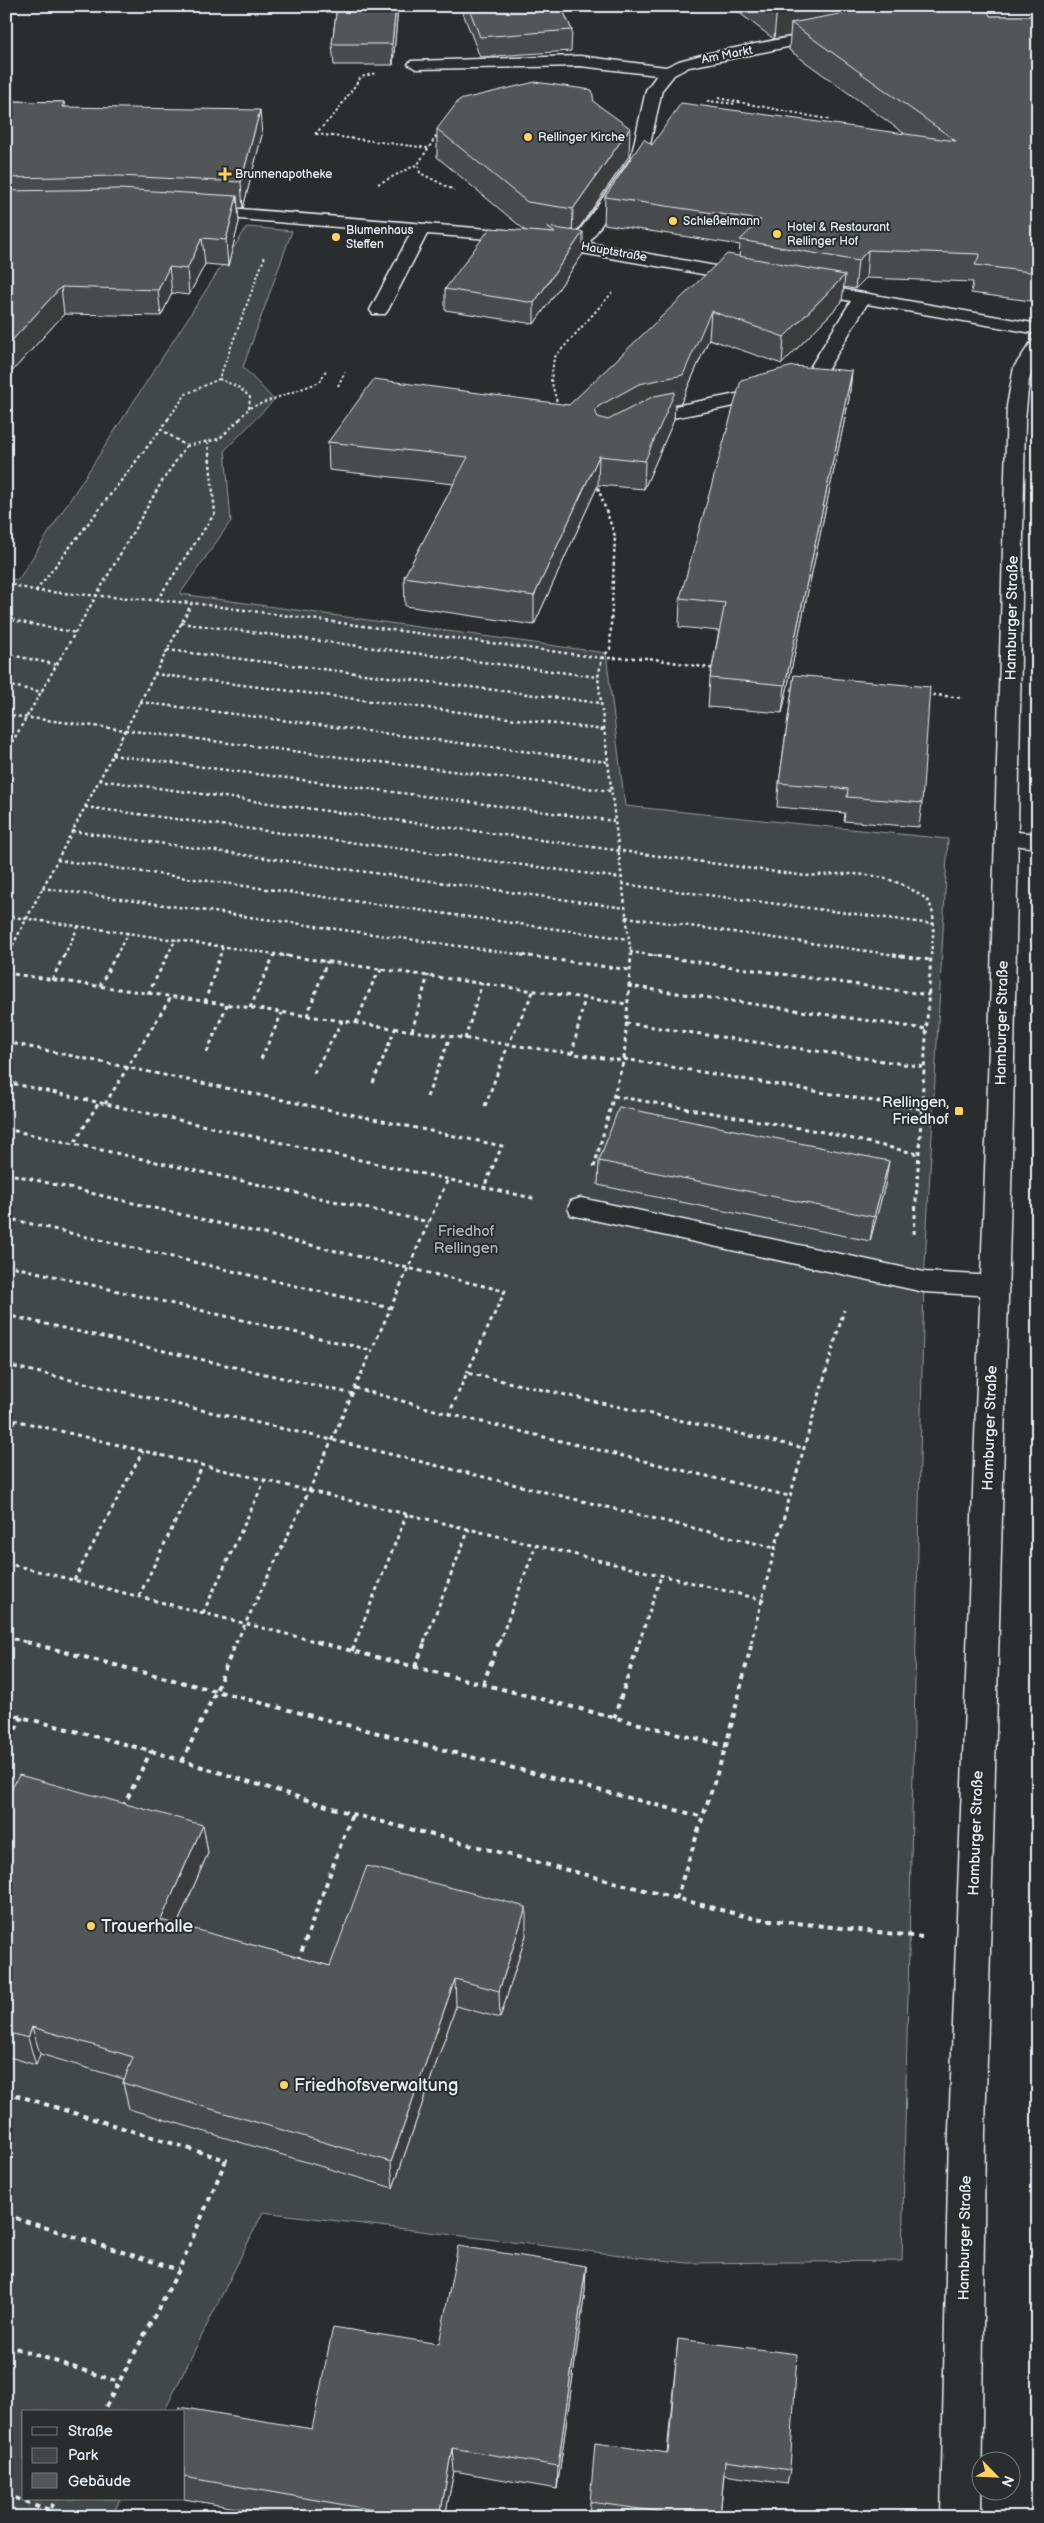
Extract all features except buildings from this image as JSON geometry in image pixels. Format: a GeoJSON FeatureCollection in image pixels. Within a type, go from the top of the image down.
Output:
{"type":"FeatureCollection","features":[{"type":"Feature","properties":{"kind":"main road","name":"Am Markt"},"geometry":{"type":"LineString","coordinates":[[416,64],[580,61],[668,72],[684,64],[705,59],[838,33]]}},
{"type":"Feature","properties":{"kind":"main road"},"geometry":{"type":"LineString","coordinates":[[578,246],[639,158],[654,90],[668,72]]}},
{"type":"Feature","properties":{"kind":"main road","name":"Hauptstraße"},"geometry":{"type":"LineString","coordinates":[[184,210],[513,236],[765,280]]}},
{"type":"Feature","properties":{"kind":"main road"},"geometry":{"type":"LineString","coordinates":[[379,310],[422,228]]}},
{"type":"Feature","properties":{"kind":"main road"},"geometry":{"type":"LineString","coordinates":[[794,286],[1038,329]]}},
{"type":"Feature","properties":{"kind":"main road"},"geometry":{"type":"LineString","coordinates":[[606,440],[646,417],[755,396],[813,378],[861,299]]}},
{"type":"Feature","properties":{"kind":"main road","name":"Hamburger Straße"},"geometry":{"type":"LineString","coordinates":[[961,2517],[966,2131],[995,1286],[1015,447],[1020,371],[1028,355],[1038,345]]}},
{"type":"Feature","properties":{"kind":"main road"},"geometry":{"type":"LineString","coordinates":[[1007,838],[1038,840]]}},
{"type":"Feature","properties":{"kind":"main road"},"geometry":{"type":"LineString","coordinates":[[582,1208],[705,1233],[924,1282],[995,1286]]}},
{"type":"Feature","properties":{"kind":"path"},"geometry":{"type":"LineString","coordinates":[[416,64],[361,77],[335,114],[315,134],[428,148]]}},
{"type":"Feature","properties":{"kind":"path"},"geometry":{"type":"LineString","coordinates":[[714,96],[741,104],[831,120]]}},
{"type":"Feature","properties":{"kind":"path"},"geometry":{"type":"LineString","coordinates":[[446,127],[439,132],[418,164],[420,173],[461,193]]}},
{"type":"Feature","properties":{"kind":"path"},"geometry":{"type":"LineString","coordinates":[[36,590],[162,429],[186,394],[219,379],[266,252]]}},
{"type":"Feature","properties":{"kind":"path"},"geometry":{"type":"LineString","coordinates":[[6,1082],[582,1208],[624,1060],[630,952],[598,677],[602,658],[610,649],[614,536],[595,478],[606,440],[582,417],[558,406],[551,380],[554,358],[615,290]]}},
{"type":"Feature","properties":{"kind":"path"},"geometry":{"type":"LineString","coordinates":[[249,408],[320,382],[326,370]]}},
{"type":"Feature","properties":{"kind":"path"},"geometry":{"type":"LineString","coordinates":[[338,386],[345,372]]}},
{"type":"Feature","properties":{"kind":"path"},"geometry":{"type":"LineString","coordinates":[[162,429],[186,446],[208,443],[219,439],[237,424],[249,408],[250,397],[238,387],[219,379]]}},
{"type":"Feature","properties":{"kind":"path"},"geometry":{"type":"LineString","coordinates":[[157,600],[214,512],[208,443]]}},
{"type":"Feature","properties":{"kind":"path"},"geometry":{"type":"LineString","coordinates":[[6,753],[28,718],[161,484],[186,446]]}},
{"type":"Feature","properties":{"kind":"path"},"geometry":{"type":"LineString","coordinates":[[6,583],[36,590],[192,603],[602,658],[648,658],[722,670]]}},
{"type":"Feature","properties":{"kind":"path"},"geometry":{"type":"LineString","coordinates":[[6,957],[192,603]]}},
{"type":"Feature","properties":{"kind":"path"},"geometry":{"type":"LineString","coordinates":[[6,619],[76,632]]}},
{"type":"Feature","properties":{"kind":"path"},"geometry":{"type":"LineString","coordinates":[[181,623],[598,677]]}},
{"type":"Feature","properties":{"kind":"path"},"geometry":{"type":"LineString","coordinates":[[167,650],[601,703]]}},
{"type":"Feature","properties":{"kind":"path"},"geometry":{"type":"LineString","coordinates":[[6,654],[58,665]]}},
{"type":"Feature","properties":{"kind":"path"},"geometry":{"type":"LineString","coordinates":[[154,674],[604,730]]}},
{"type":"Feature","properties":{"kind":"path"},"geometry":{"type":"LineString","coordinates":[[6,685],[42,692]]}},
{"type":"Feature","properties":{"kind":"path"},"geometry":{"type":"LineString","coordinates":[[922,694],[1010,704]]}},
{"type":"Feature","properties":{"kind":"path"},"geometry":{"type":"LineString","coordinates":[[140,702],[608,762]]}},
{"type":"Feature","properties":{"kind":"path"},"geometry":{"type":"LineString","coordinates":[[6,715],[611,791]]}},
{"type":"Feature","properties":{"kind":"path"},"geometry":{"type":"LineString","coordinates":[[112,755],[614,821]]}},
{"type":"Feature","properties":{"kind":"path"},"geometry":{"type":"LineString","coordinates":[[99,780],[806,876],[874,875],[902,884],[927,900],[933,924],[913,1247],[892,1275]]}},
{"type":"Feature","properties":{"kind":"path"},"geometry":{"type":"LineString","coordinates":[[85,807],[621,878]]}},
{"type":"Feature","properties":{"kind":"path"},"geometry":{"type":"LineString","coordinates":[[72,831],[625,908]]}},
{"type":"Feature","properties":{"kind":"path"},"geometry":{"type":"LineString","coordinates":[[57,860],[628,939]]}},
{"type":"Feature","properties":{"kind":"path"},"geometry":{"type":"LineString","coordinates":[[622,884],[933,924]]}},
{"type":"Feature","properties":{"kind":"path"},"geometry":{"type":"LineString","coordinates":[[42,888],[630,970]]}},
{"type":"Feature","properties":{"kind":"path"},"geometry":{"type":"LineString","coordinates":[[6,916],[627,1004]]}},
{"type":"Feature","properties":{"kind":"path"},"geometry":{"type":"LineString","coordinates":[[626,917],[930,960]]}},
{"type":"Feature","properties":{"kind":"path"},"geometry":{"type":"LineString","coordinates":[[52,980],[78,925]]}},
{"type":"Feature","properties":{"kind":"path"},"geometry":{"type":"LineString","coordinates":[[100,986],[128,932]]}},
{"type":"Feature","properties":{"kind":"path"},"geometry":{"type":"LineString","coordinates":[[148,994],[176,939]]}},
{"type":"Feature","properties":{"kind":"path"},"geometry":{"type":"LineString","coordinates":[[205,1002],[224,946]]}},
{"type":"Feature","properties":{"kind":"path"},"geometry":{"type":"LineString","coordinates":[[630,952],[928,995]]}},
{"type":"Feature","properties":{"kind":"path"},"geometry":{"type":"LineString","coordinates":[[250,1008],[275,953]]}},
{"type":"Feature","properties":{"kind":"path"},"geometry":{"type":"LineString","coordinates":[[307,1016],[327,961]]}},
{"type":"Feature","properties":{"kind":"path"},"geometry":{"type":"LineString","coordinates":[[356,1023],[374,980],[382,969]]}},
{"type":"Feature","properties":{"kind":"path"},"geometry":{"type":"LineString","coordinates":[[6,973],[624,1060],[921,1109]]}},
{"type":"Feature","properties":{"kind":"path"},"geometry":{"type":"LineString","coordinates":[[412,1031],[428,975]]}},
{"type":"Feature","properties":{"kind":"path"},"geometry":{"type":"LineString","coordinates":[[465,1039],[482,983]]}},
{"type":"Feature","properties":{"kind":"path"},"geometry":{"type":"LineString","coordinates":[[628,986],[926,1029]]}},
{"type":"Feature","properties":{"kind":"path"},"geometry":{"type":"LineString","coordinates":[[485,1106],[508,1045],[534,990]]}},
{"type":"Feature","properties":{"kind":"path"},"geometry":{"type":"LineString","coordinates":[[106,1104],[171,997]]}},
{"type":"Feature","properties":{"kind":"path"},"geometry":{"type":"LineString","coordinates":[[572,1054],[585,997]]}},
{"type":"Feature","properties":{"kind":"path"},"geometry":{"type":"LineString","coordinates":[[207,1052],[227,1005]]}},
{"type":"Feature","properties":{"kind":"path"},"geometry":{"type":"LineString","coordinates":[[261,1059],[282,1013]]}},
{"type":"Feature","properties":{"kind":"path"},"geometry":{"type":"LineString","coordinates":[[314,1073],[342,1021]]}},
{"type":"Feature","properties":{"kind":"path"},"geometry":{"type":"LineString","coordinates":[[626,1024],[924,1067]]}},
{"type":"Feature","properties":{"kind":"path"},"geometry":{"type":"LineString","coordinates":[[372,1083],[396,1029]]}},
{"type":"Feature","properties":{"kind":"path"},"geometry":{"type":"LineString","coordinates":[[427,1097],[450,1037]]}},
{"type":"Feature","properties":{"kind":"path"},"geometry":{"type":"LineString","coordinates":[[6,1042],[128,1066],[502,1146],[484,1187]]}},
{"type":"Feature","properties":{"kind":"path"},"geometry":{"type":"LineString","coordinates":[[614,1096],[823,1132],[918,1154]]}},
{"type":"Feature","properties":{"kind":"path"},"geometry":{"type":"LineString","coordinates":[[75,1142],[99,1102]]}},
{"type":"Feature","properties":{"kind":"path"},"geometry":{"type":"LineString","coordinates":[[6,1129],[75,1142],[429,1222]]}},
{"type":"Feature","properties":{"kind":"path"},"geometry":{"type":"LineString","coordinates":[[6,1173],[505,1291],[449,1414]]}},
{"type":"Feature","properties":{"kind":"path"},"geometry":{"type":"LineString","coordinates":[[182,1761],[216,1691],[244,1623],[310,1491],[448,1179]]}},
{"type":"Feature","properties":{"kind":"path"},"geometry":{"type":"LineString","coordinates":[[6,1218],[390,1308]]}},
{"type":"Feature","properties":{"kind":"path"},"geometry":{"type":"LineString","coordinates":[[6,1265],[372,1350]]}},
{"type":"Feature","properties":{"kind":"path"},"geometry":{"type":"LineString","coordinates":[[676,1898],[726,1746],[764,1600],[775,1548],[856,1267]]}},
{"type":"Feature","properties":{"kind":"path"},"geometry":{"type":"LineString","coordinates":[[6,1315],[353,1394]]}},
{"type":"Feature","properties":{"kind":"path"},"geometry":{"type":"LineString","coordinates":[[6,1365],[332,1440],[775,1548]]}},
{"type":"Feature","properties":{"kind":"path"},"geometry":{"type":"LineString","coordinates":[[468,1373],[804,1448]]}},
{"type":"Feature","properties":{"kind":"path"},"geometry":{"type":"LineString","coordinates":[[355,1388],[449,1414],[790,1496]]}},
{"type":"Feature","properties":{"kind":"path"},"geometry":{"type":"LineString","coordinates":[[6,1418],[764,1600]]}},
{"type":"Feature","properties":{"kind":"path"},"geometry":{"type":"LineString","coordinates":[[6,1439],[16,1420]]}},
{"type":"Feature","properties":{"kind":"path"},"geometry":{"type":"LineString","coordinates":[[74,1580],[143,1450]]}},
{"type":"Feature","properties":{"kind":"path"},"geometry":{"type":"LineString","coordinates":[[138,1596],[203,1465]]}},
{"type":"Feature","properties":{"kind":"path"},"geometry":{"type":"LineString","coordinates":[[204,1613],[266,1480]]}},
{"type":"Feature","properties":{"kind":"path"},"geometry":{"type":"LineString","coordinates":[[352,1651],[407,1514]]}},
{"type":"Feature","properties":{"kind":"path"},"geometry":{"type":"LineString","coordinates":[[415,1667],[469,1529]]}},
{"type":"Feature","properties":{"kind":"path"},"geometry":{"type":"LineString","coordinates":[[483,1684],[536,1545]]}},
{"type":"Feature","properties":{"kind":"path"},"geometry":{"type":"LineString","coordinates":[[6,1563],[726,1746]]}},
{"type":"Feature","properties":{"kind":"path"},"geometry":{"type":"LineString","coordinates":[[614,1718],[662,1576]]}},
{"type":"Feature","properties":{"kind":"path"},"geometry":{"type":"LineString","coordinates":[[6,1637],[703,1817]]}},
{"type":"Feature","properties":{"kind":"path"},"geometry":{"type":"LineString","coordinates":[[6,1713],[151,1751],[352,1814],[752,1918],[924,1937]]}},
{"type":"Feature","properties":{"kind":"path"},"geometry":{"type":"LineString","coordinates":[[6,1747],[22,1717]]}},
{"type":"Feature","properties":{"kind":"path"},"geometry":{"type":"LineString","coordinates":[[122,1810],[151,1751]]}},
{"type":"Feature","properties":{"kind":"path"},"geometry":{"type":"LineString","coordinates":[[296,1966],[352,1814]]}},
{"type":"Feature","properties":{"kind":"path"},"geometry":{"type":"LineString","coordinates":[[6,2092],[226,2160],[179,2270],[104,2410]]}},
{"type":"Feature","properties":{"kind":"path"},"geometry":{"type":"LineString","coordinates":[[6,2215],[179,2270]]}},
{"type":"Feature","properties":{"kind":"path"},"geometry":{"type":"LineString","coordinates":[[6,2345],[119,2382]]}},
{"type":"Feature","properties":{"kind":"path"},"geometry":{"type":"LineString","coordinates":[[6,2495],[50,2510]]}},
{"type":"Feature","properties":{"kind":"path"},"geometry":{"type":"LineString","coordinates":[[46,2517],[55,2500]]}},
{"type":"Feature","properties":{"kind":"green space","name":"Friedhof Rellingen"},"geometry":{"type":"Polygon","coordinates":[[[247,227],[292,231],[243,367],[274,400],[225,450],[231,521],[180,594],[606,653],[625,806],[948,839],[924,1282],[902,2261],[687,2263],[263,2212],[165,2410],[22,2410],[22,2500],[120,2500],[112,2517],[6,2517],[6,578],[18,580],[247,227]]]}},
{"type":"Feature","properties":{"kind":"place","name":"Rellinger Kirche"},"geometry":{"type":"Point","coordinates":[528,137]}},
{"type":"Feature","properties":{"kind":"place","name":"Brunnenapotheke"},"geometry":{"type":"Point","coordinates":[225,174]}},
{"type":"Feature","properties":{"kind":"place","name":"Schleßelmann"},"geometry":{"type":"Point","coordinates":[673,221]}},
{"type":"Feature","properties":{"kind":"place","name":"Hotel & Restaurant Rellinger Hof"},"geometry":{"type":"Point","coordinates":[777,234]}},
{"type":"Feature","properties":{"kind":"place","name":"Blumenhaus Steffen"},"geometry":{"type":"Point","coordinates":[336,237]}},
{"type":"Feature","properties":{"kind":"place","name":"Rellingen, Friedhof"},"geometry":{"type":"Point","coordinates":[959,1111]}},
{"type":"Feature","properties":{"kind":"place","name":"Trauerhalle"},"geometry":{"type":"Point","coordinates":[91,1926]}},
{"type":"Feature","properties":{"kind":"place","name":"Friedhofsverwaltung"},"geometry":{"type":"Point","coordinates":[284,2085]}}]}
